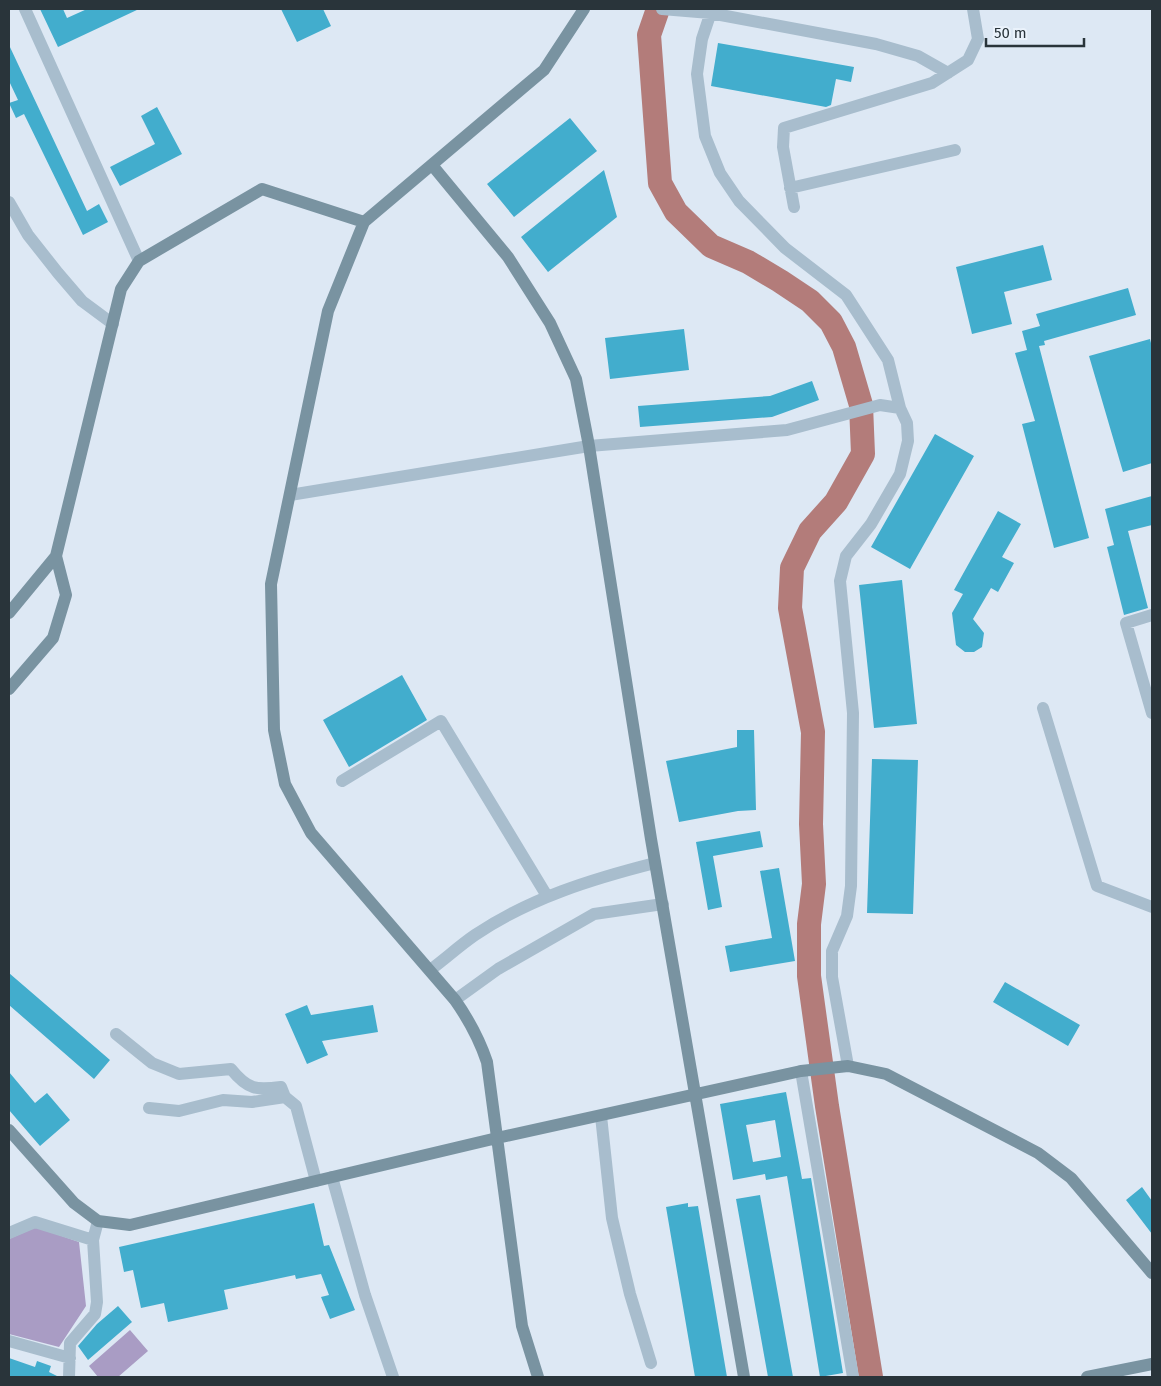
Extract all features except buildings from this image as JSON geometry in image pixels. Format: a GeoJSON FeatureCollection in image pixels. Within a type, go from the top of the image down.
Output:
{"type":"FeatureCollection","features":[{"type":"Feature","properties":{"kind":"main road"},"geometry":{"type":"LineString","coordinates":[[538,1377],[522,1326],[498,1138],[486,1062],[471,1022],[430,970],[311,832],[285,784],[274,730],[271,584],[328,311],[364,222],[544,70],[584,9]]}},
{"type":"Feature","properties":{"kind":"main road"},"geometry":{"type":"LineString","coordinates":[[432,165],[508,256],[550,323],[576,379],[589,446],[655,863],[744,1377]]}},
{"type":"Feature","properties":{"kind":"main road"},"geometry":{"type":"LineString","coordinates":[[9,613],[56,556],[122,289],[140,261],[262,188],[364,222]]}},
{"type":"Feature","properties":{"kind":"main road"},"geometry":{"type":"LineString","coordinates":[[9,689],[53,638],[66,595],[56,556]]}},
{"type":"Feature","properties":{"kind":"main road"},"geometry":{"type":"LineString","coordinates":[[9,1130],[74,1203],[98,1221],[130,1225],[498,1138],[805,1070],[848,1066],[886,1074],[1038,1154],[1071,1178],[1152,1273]]}},
{"type":"Feature","properties":{"kind":"main road"},"geometry":{"type":"LineString","coordinates":[[1087,1377],[1152,1364]]}},
{"type":"Feature","properties":{"kind":"street"},"geometry":{"type":"LineString","coordinates":[[25,9],[140,261]]}},
{"type":"Feature","properties":{"kind":"street"},"geometry":{"type":"LineString","coordinates":[[662,9],[684,12],[711,11],[876,44],[918,56],[948,73]]}},
{"type":"Feature","properties":{"kind":"street"},"geometry":{"type":"LineString","coordinates":[[794,207],[783,147],[784,128],[932,84],[968,60],[978,39],[973,9]]}},
{"type":"Feature","properties":{"kind":"street"},"geometry":{"type":"LineString","coordinates":[[711,11],[702,39],[697,74],[705,136],[720,174],[739,200],[785,248],[846,295],[888,360],[900,408],[907,422],[908,441],[900,474],[871,524],[846,556],[840,581],[853,712],[851,886],[847,916],[832,951],[832,977],[848,1066]]}},
{"type":"Feature","properties":{"kind":"street"},"geometry":{"type":"LineString","coordinates":[[790,188],[955,150]]}},
{"type":"Feature","properties":{"kind":"street"},"geometry":{"type":"LineString","coordinates":[[9,202],[28,235],[58,273],[82,301],[113,324]]}},
{"type":"Feature","properties":{"kind":"street"},"geometry":{"type":"LineString","coordinates":[[290,495],[589,446],[787,430],[880,405],[900,408]]}},
{"type":"Feature","properties":{"kind":"street"},"geometry":{"type":"LineString","coordinates":[[1152,615],[1126,623],[1152,714]]}},
{"type":"Feature","properties":{"kind":"street"},"geometry":{"type":"LineString","coordinates":[[1043,708],[1097,886],[1152,907]]}},
{"type":"Feature","properties":{"kind":"street"},"geometry":{"type":"LineString","coordinates":[[342,781],[441,721],[547,896]]}},
{"type":"Feature","properties":{"kind":"street"},"geometry":{"type":"LineString","coordinates":[[430,970],[476,934],[547,896],[603,876],[655,863]]}},
{"type":"Feature","properties":{"kind":"street"},"geometry":{"type":"LineString","coordinates":[[455,1000],[498,968],[594,914],[662,904]]}},
{"type":"Feature","properties":{"kind":"street"},"geometry":{"type":"LineString","coordinates":[[116,1034],[152,1063],[178,1074],[231,1069],[241,1081],[257,1090],[281,1087],[285,1097],[296,1106],[316,1181]]}},
{"type":"Feature","properties":{"kind":"street"},"geometry":{"type":"LineString","coordinates":[[805,1070],[853,1377]]}},
{"type":"Feature","properties":{"kind":"street"},"geometry":{"type":"LineString","coordinates":[[149,1108],[179,1111],[223,1100],[252,1102],[285,1097]]}},
{"type":"Feature","properties":{"kind":"street"},"geometry":{"type":"LineString","coordinates":[[601,1116],[612,1218],[630,1294],[651,1363]]}},
{"type":"Feature","properties":{"kind":"street"},"geometry":{"type":"LineString","coordinates":[[332,1177],[365,1295],[393,1377]]}},
{"type":"Feature","properties":{"kind":"street"},"geometry":{"type":"LineString","coordinates":[[70,1377],[70,1343],[95,1314],[97,1302],[93,1240],[98,1221]]}},
{"type":"Feature","properties":{"kind":"street"},"geometry":{"type":"LineString","coordinates":[[9,1233],[35,1222],[93,1240]]}},
{"type":"Feature","properties":{"kind":"street"},"geometry":{"type":"LineString","coordinates":[[9,1342],[70,1358]]}},
{"type":"Feature","properties":{"kind":"shaded area"},"geometry":{"type":"Polygon","coordinates":[[[36,1227],[79,1242],[86,1306],[59,1347],[9,1334],[9,1239],[36,1227]]]}},
{"type":"Feature","properties":{"kind":"shaded area"},"geometry":{"type":"Polygon","coordinates":[[[130,1330],[148,1351],[118,1377],[98,1377],[89,1366],[130,1330]]]}},
{"type":"Feature","properties":{"kind":"waterway"},"geometry":{"type":"LineString","coordinates":[[658,9],[649,35],[660,183],[676,212],[711,246],[748,262],[780,281],[810,301],[831,322],[844,347],[861,405],[863,454],[836,502],[810,531],[792,568],[790,608],[813,732],[811,824],[814,884],[809,924],[809,976],[827,1106],[871,1377]]}}]}
